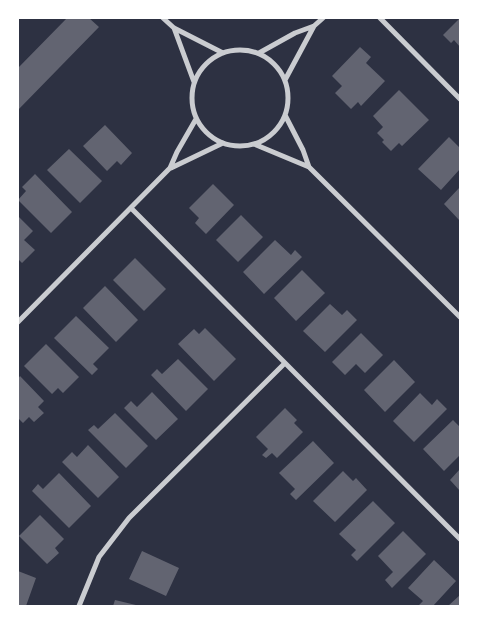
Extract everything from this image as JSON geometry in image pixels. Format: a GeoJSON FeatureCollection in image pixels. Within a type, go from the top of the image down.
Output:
{"type":"FeatureCollection","features":[{"type":"Feature","properties":{"kind":"street"},"geometry":{"type":"LineString","coordinates":[[163,18],[174,28],[223,52]]}},
{"type":"Feature","properties":{"kind":"street"},"geometry":{"type":"LineString","coordinates":[[285,80],[314,26],[323,18]]}},
{"type":"Feature","properties":{"kind":"street"},"geometry":{"type":"LineString","coordinates":[[380,18],[460,99]]}},
{"type":"Feature","properties":{"kind":"street"},"geometry":{"type":"LineString","coordinates":[[259,53],[295,33],[314,26]]}},
{"type":"Feature","properties":{"kind":"street"},"geometry":{"type":"LineString","coordinates":[[174,28],[194,82]]}},
{"type":"Feature","properties":{"kind":"street"},"geometry":{"type":"LineString","coordinates":[[241,50],[259,53],[279,69],[285,80],[288,103],[285,115],[278,128],[267,138],[254,144],[239,146],[223,143],[208,134],[196,119],[192,107],[194,82],[201,70],[223,52],[241,50]]}},
{"type":"Feature","properties":{"kind":"street"},"geometry":{"type":"LineString","coordinates":[[285,115],[309,167]]}},
{"type":"Feature","properties":{"kind":"street"},"geometry":{"type":"LineString","coordinates":[[18,322],[132,209],[170,168],[196,119]]}},
{"type":"Feature","properties":{"kind":"street"},"geometry":{"type":"LineString","coordinates":[[170,168],[223,143]]}},
{"type":"Feature","properties":{"kind":"street"},"geometry":{"type":"LineString","coordinates":[[254,144],[309,167],[460,318]]}},
{"type":"Feature","properties":{"kind":"street"},"geometry":{"type":"LineString","coordinates":[[132,209],[460,539]]}},
{"type":"Feature","properties":{"kind":"street"},"geometry":{"type":"LineString","coordinates":[[79,606],[100,557],[129,518],[285,364]]}},
{"type":"Feature","properties":{"kind":"building"},"geometry":{"type":"Polygon","coordinates":[[[67,18],[89,18],[99,27],[18,110],[18,68],[67,18]]]}},
{"type":"Feature","properties":{"kind":"building"},"geometry":{"type":"Polygon","coordinates":[[[460,18],[460,47],[454,40],[451,43],[443,35],[460,18]]]}},
{"type":"Feature","properties":{"kind":"building"},"geometry":{"type":"Polygon","coordinates":[[[360,47],[371,57],[366,63],[385,81],[361,106],[358,102],[351,109],[335,93],[342,86],[332,76],[360,47]]]}},
{"type":"Feature","properties":{"kind":"building"},"geometry":{"type":"Polygon","coordinates":[[[399,90],[429,120],[402,146],[399,143],[391,151],[382,142],[384,140],[377,133],[383,127],[373,116],[399,90]]]}},
{"type":"Feature","properties":{"kind":"building"},"geometry":{"type":"Polygon","coordinates":[[[105,125],[132,153],[121,165],[117,161],[107,171],[83,146],[105,125]]]}},
{"type":"Feature","properties":{"kind":"building"},"geometry":{"type":"Polygon","coordinates":[[[449,137],[460,148],[460,169],[441,190],[418,169],[449,137]]]}},
{"type":"Feature","properties":{"kind":"building"},"geometry":{"type":"Polygon","coordinates":[[[69,149],[102,181],[80,203],[47,170],[69,149]]]}},
{"type":"Feature","properties":{"kind":"building"},"geometry":{"type":"Polygon","coordinates":[[[35,174],[72,212],[51,233],[18,200],[26,191],[22,187],[35,174]]]}},
{"type":"Feature","properties":{"kind":"building"},"geometry":{"type":"Polygon","coordinates":[[[213,184],[234,205],[206,234],[195,223],[199,218],[189,208],[213,184]]]}},
{"type":"Feature","properties":{"kind":"building"},"geometry":{"type":"Polygon","coordinates":[[[460,187],[460,221],[444,204],[460,187]]]}},
{"type":"Feature","properties":{"kind":"building"},"geometry":{"type":"Polygon","coordinates":[[[241,215],[263,237],[238,262],[216,240],[241,215]]]}},
{"type":"Feature","properties":{"kind":"building"},"geometry":{"type":"Polygon","coordinates":[[[18,216],[33,231],[24,240],[35,250],[22,263],[18,259],[18,216]]]}},
{"type":"Feature","properties":{"kind":"building"},"geometry":{"type":"Polygon","coordinates":[[[275,240],[291,255],[295,250],[302,257],[264,294],[243,272],[275,240]]]}},
{"type":"Feature","properties":{"kind":"building"},"geometry":{"type":"Polygon","coordinates":[[[135,258],[166,289],[144,311],[113,280],[135,258]]]}},
{"type":"Feature","properties":{"kind":"building"},"geometry":{"type":"Polygon","coordinates":[[[302,270],[325,293],[296,321],[274,298],[302,270]]]}},
{"type":"Feature","properties":{"kind":"building"},"geometry":{"type":"Polygon","coordinates":[[[105,286],[138,320],[116,342],[83,308],[105,286]]]}},
{"type":"Feature","properties":{"kind":"building"},"geometry":{"type":"Polygon","coordinates":[[[330,304],[342,315],[347,310],[357,320],[325,352],[303,331],[330,304]]]}},
{"type":"Feature","properties":{"kind":"building"},"geometry":{"type":"Polygon","coordinates":[[[76,316],[109,348],[93,364],[98,369],[92,375],[54,338],[76,316]]]}},
{"type":"Feature","properties":{"kind":"building"},"geometry":{"type":"Polygon","coordinates":[[[205,328],[236,359],[214,381],[178,344],[194,329],[199,334],[205,328]]]}},
{"type":"Feature","properties":{"kind":"building"},"geometry":{"type":"Polygon","coordinates":[[[361,333],[383,355],[365,373],[356,364],[345,375],[332,362],[361,333]]]}},
{"type":"Feature","properties":{"kind":"building"},"geometry":{"type":"Polygon","coordinates":[[[46,344],[79,377],[63,393],[58,388],[52,394],[24,366],[46,344]]]}},
{"type":"Feature","properties":{"kind":"building"},"geometry":{"type":"Polygon","coordinates":[[[178,359],[208,389],[186,411],[151,375],[157,369],[162,374],[178,359]]]}},
{"type":"Feature","properties":{"kind":"building"},"geometry":{"type":"Polygon","coordinates":[[[394,360],[415,382],[385,412],[364,390],[394,360]]]}},
{"type":"Feature","properties":{"kind":"building"},"geometry":{"type":"Polygon","coordinates":[[[20,376],[44,401],[38,407],[44,413],[34,422],[29,417],[23,423],[18,418],[18,379],[20,376]]]}},
{"type":"Feature","properties":{"kind":"building"},"geometry":{"type":"Polygon","coordinates":[[[152,392],[178,419],[156,440],[124,408],[131,401],[137,407],[152,392]]]}},
{"type":"Feature","properties":{"kind":"building"},"geometry":{"type":"Polygon","coordinates":[[[420,393],[432,405],[437,399],[447,409],[414,442],[393,421],[420,393]]]}},
{"type":"Feature","properties":{"kind":"building"},"geometry":{"type":"Polygon","coordinates":[[[285,408],[297,420],[294,423],[303,432],[277,458],[272,453],[266,458],[262,455],[268,449],[256,437],[285,408]]]}},
{"type":"Feature","properties":{"kind":"building"},"geometry":{"type":"Polygon","coordinates":[[[115,413],[148,446],[126,468],[88,430],[94,425],[98,429],[115,413]]]}},
{"type":"Feature","properties":{"kind":"building"},"geometry":{"type":"Polygon","coordinates":[[[453,420],[460,427],[460,455],[444,471],[423,449],[453,420]]]}},
{"type":"Feature","properties":{"kind":"building"},"geometry":{"type":"Polygon","coordinates":[[[313,441],[334,463],[296,500],[290,494],[295,489],[279,473],[313,441]]]}},
{"type":"Feature","properties":{"kind":"building"},"geometry":{"type":"Polygon","coordinates":[[[88,445],[119,477],[98,498],[62,462],[72,452],[77,457],[88,445]]]}},
{"type":"Feature","properties":{"kind":"building"},"geometry":{"type":"Polygon","coordinates":[[[460,469],[460,491],[450,480],[460,469]]]}},
{"type":"Feature","properties":{"kind":"building"},"geometry":{"type":"Polygon","coordinates":[[[343,471],[353,481],[356,478],[367,490],[335,522],[313,501],[343,471]]]}},
{"type":"Feature","properties":{"kind":"building"},"geometry":{"type":"Polygon","coordinates":[[[59,473],[91,506],[69,528],[32,491],[38,484],[43,489],[59,473]]]}},
{"type":"Feature","properties":{"kind":"building"},"geometry":{"type":"Polygon","coordinates":[[[373,501],[395,523],[357,561],[351,555],[356,550],[339,534],[373,501]]]}},
{"type":"Feature","properties":{"kind":"building"},"geometry":{"type":"Polygon","coordinates":[[[40,515],[64,539],[55,548],[59,553],[47,564],[19,536],[40,515]]]}},
{"type":"Feature","properties":{"kind":"building"},"geometry":{"type":"Polygon","coordinates":[[[403,531],[426,554],[392,588],[385,580],[393,572],[378,556],[403,531]]]}},
{"type":"Feature","properties":{"kind":"building"},"geometry":{"type":"Polygon","coordinates":[[[142,551],[179,568],[166,596],[129,579],[142,551]]]}},
{"type":"Feature","properties":{"kind":"building"},"geometry":{"type":"Polygon","coordinates":[[[434,560],[456,581],[433,606],[418,606],[423,601],[408,588],[434,560]]]}},
{"type":"Feature","properties":{"kind":"building"},"geometry":{"type":"Polygon","coordinates":[[[18,571],[36,578],[26,606],[18,606],[18,571]]]}},
{"type":"Feature","properties":{"kind":"building"},"geometry":{"type":"Polygon","coordinates":[[[460,595],[460,606],[448,606],[460,595]]]}},
{"type":"Feature","properties":{"kind":"building"},"geometry":{"type":"Polygon","coordinates":[[[115,600],[140,606],[113,606],[115,600]]]}}]}
